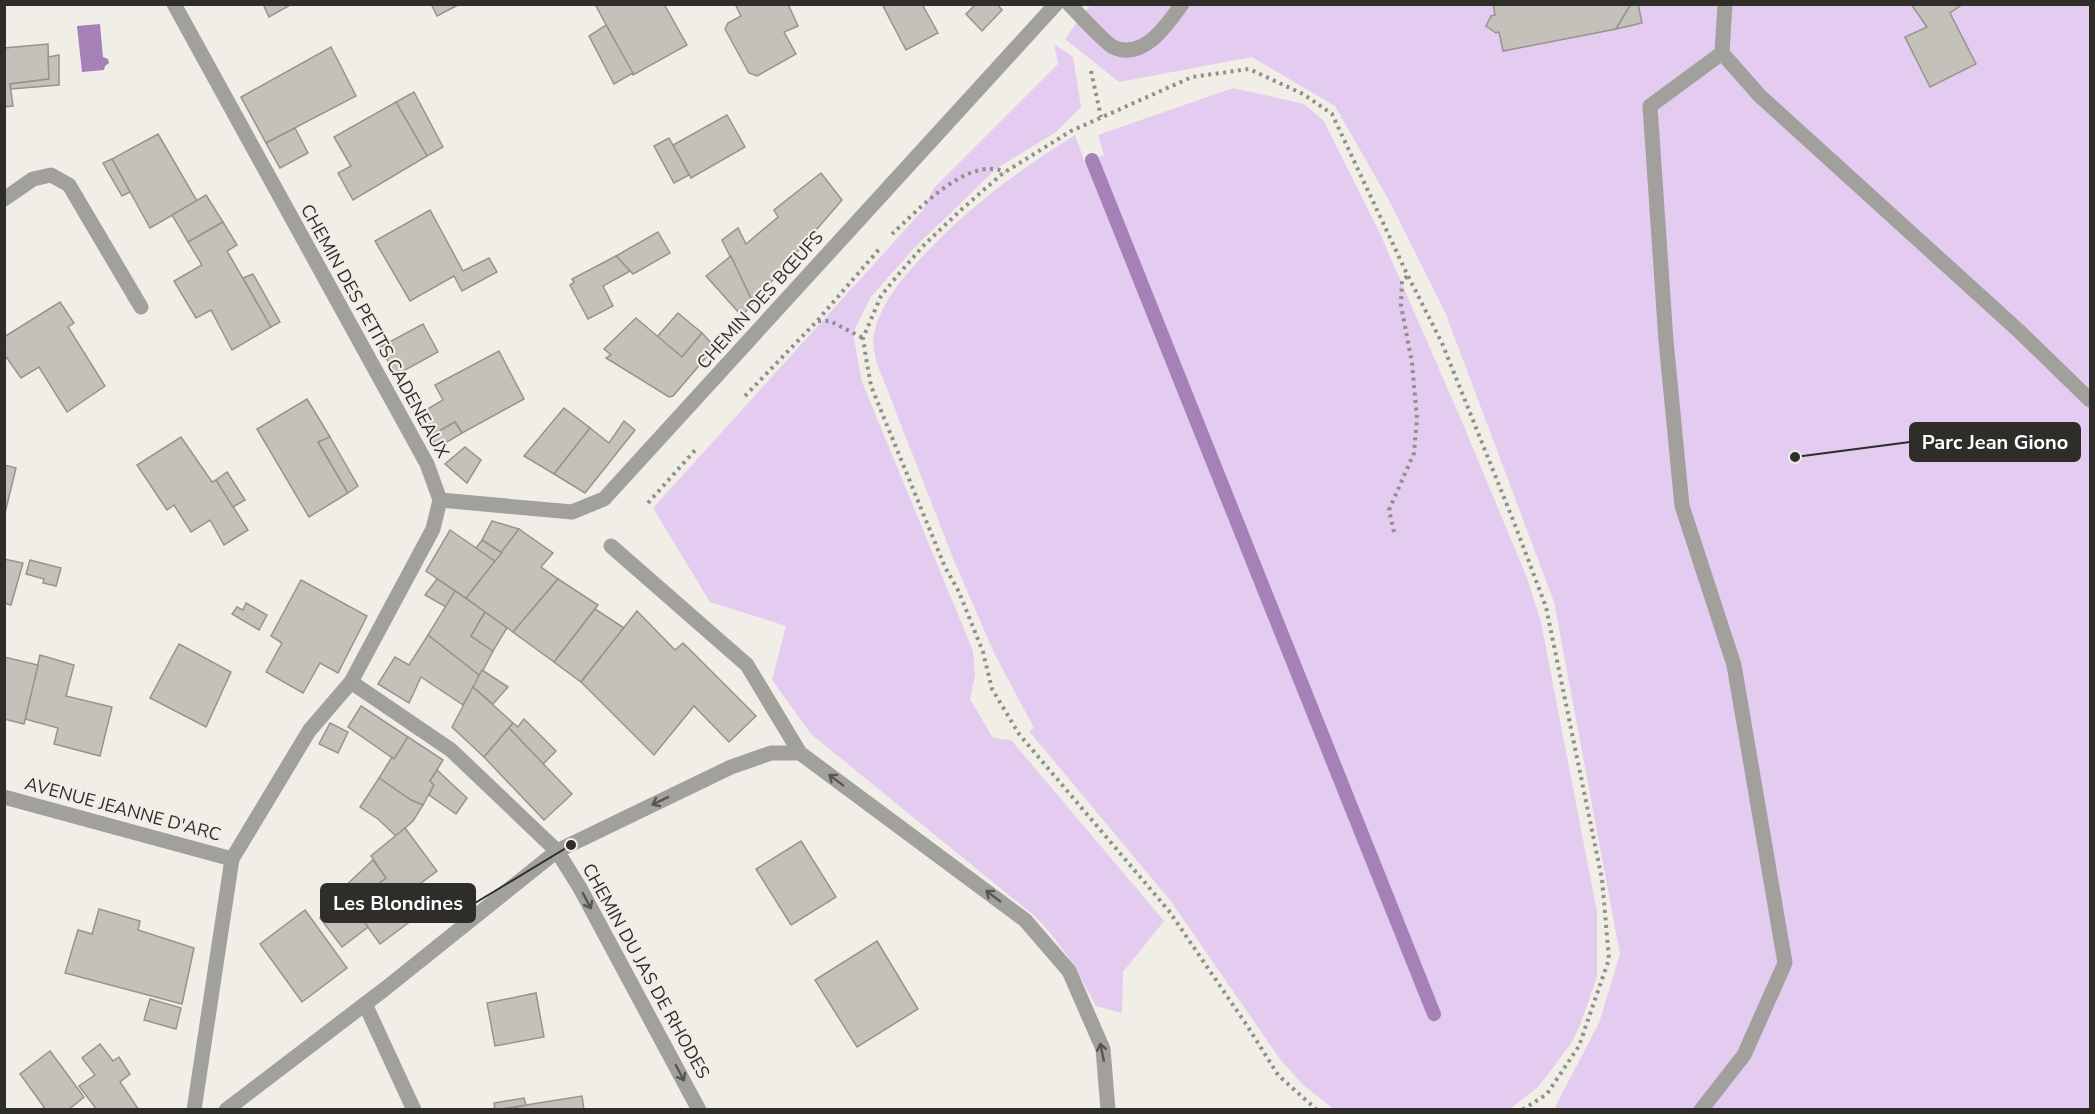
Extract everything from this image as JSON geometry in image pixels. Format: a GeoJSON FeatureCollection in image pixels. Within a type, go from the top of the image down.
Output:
{"type":"FeatureCollection","features":[{"type":"Feature","properties":{"kind":"street","name":"CHEMIN DES PETITS CADENEAUX"},"geometry":{"type":"LineString","coordinates":[[174,4],[427,464],[440,500]]}},
{"type":"Feature","properties":{"kind":"street","name":"CHEMIN DES BŒUFS"},"geometry":{"type":"LineString","coordinates":[[440,500],[572,512],[604,499],[1056,4]]}},
{"type":"Feature","properties":{"kind":"street"},"geometry":{"type":"LineString","coordinates":[[1069,4],[1113,47],[1134,50],[1160,33],[1182,4]]}},
{"type":"Feature","properties":{"kind":"street"},"geometry":{"type":"LineString","coordinates":[[1725,4],[1722,53],[1760,96],[2020,332],[2091,400]]}},
{"type":"Feature","properties":{"kind":"street"},"geometry":{"type":"LineString","coordinates":[[1701,1110],[1744,1055],[1785,963],[1734,665],[1682,506],[1664,317],[1650,106],[1722,53]]}},
{"type":"Feature","properties":{"kind":"street"},"geometry":{"type":"LineString","coordinates":[[4,199],[33,179],[51,176],[69,185],[141,307]]}},
{"type":"Feature","properties":{"kind":"street"},"geometry":{"type":"LineString","coordinates":[[194,1110],[232,859],[309,731],[351,682],[433,529],[440,500]]}},
{"type":"Feature","properties":{"kind":"street"},"geometry":{"type":"LineString","coordinates":[[611,546],[747,666],[800,753],[1025,920],[1069,971],[1103,1049],[1108,1110]]}},
{"type":"Feature","properties":{"kind":"street","name":"CHEMIN DU JAS DE RHODES"},"geometry":{"type":"LineString","coordinates":[[351,682],[451,750],[557,851],[580,888],[699,1110]]}},
{"type":"Feature","properties":{"kind":"street"},"geometry":{"type":"LineString","coordinates":[[226,1110],[365,1004],[557,851],[731,767],[771,753],[800,753]]}},
{"type":"Feature","properties":{"kind":"street","name":"AVENUE JEANNE D'ARC"},"geometry":{"type":"LineString","coordinates":[[4,797],[232,859]]}},
{"type":"Feature","properties":{"kind":"street"},"geometry":{"type":"LineString","coordinates":[[365,1004],[414,1110]]}},
{"type":"Feature","properties":{"kind":"path"},"geometry":{"type":"LineString","coordinates":[[1101,117],[1090,64],[1108,43]]}},
{"type":"Feature","properties":{"kind":"path"},"geometry":{"type":"LineString","coordinates":[[1317,1110],[1278,1075],[1169,911],[1019,734],[992,689],[983,652],[959,592],[945,567],[871,386],[863,338],[881,296],[897,276],[924,245],[962,208],[1005,172],[1071,131],[1192,77],[1250,69],[1303,94],[1332,114],[1442,343],[1546,608],[1602,879],[1609,959],[1579,1046],[1547,1094],[1522,1110]]}},
{"type":"Feature","properties":{"kind":"path"},"geometry":{"type":"LineString","coordinates":[[889,238],[942,188],[962,177],[997,168],[1005,172]]}},
{"type":"Feature","properties":{"kind":"path"},"geometry":{"type":"LineString","coordinates":[[738,403],[817,321],[882,246]]}},
{"type":"Feature","properties":{"kind":"path"},"geometry":{"type":"LineString","coordinates":[[1394,532],[1389,510],[1414,453],[1417,418],[1412,363],[1401,305],[1402,280],[1408,276]]}},
{"type":"Feature","properties":{"kind":"path"},"geometry":{"type":"LineString","coordinates":[[817,321],[831,321],[863,338]]}},
{"type":"Feature","properties":{"kind":"path"},"geometry":{"type":"LineString","coordinates":[[648,503],[698,448]]}},
{"type":"Feature","properties":{"kind":"shaded area"},"geometry":{"type":"Polygon","coordinates":[[[1091,4],[2090,5],[2090,1109],[1557,1110],[1555,1107],[1599,1023],[1620,954],[1554,602],[1445,312],[1391,204],[1335,106],[1252,57],[1119,82],[1065,39],[1091,4]]]}},
{"type":"Feature","properties":{"kind":"shaded area"},"geometry":{"type":"Polygon","coordinates":[[[100,24],[103,57],[108,59],[109,63],[104,70],[82,72],[77,26],[100,24]]]}},
{"type":"Feature","properties":{"kind":"shaded area"},"geometry":{"type":"Polygon","coordinates":[[[1054,44],[1073,57],[1081,107],[1056,132],[997,168],[914,248],[871,297],[853,333],[862,382],[973,651],[975,675],[970,699],[993,738],[1011,740],[1164,921],[1123,972],[1122,1013],[1096,1006],[1060,945],[1031,913],[811,734],[772,680],[786,626],[710,602],[653,508],[922,211],[934,188],[1058,64],[1054,44]]]}},
{"type":"Feature","properties":{"kind":"shaded area"},"geometry":{"type":"Polygon","coordinates":[[[1233,88],[1304,104],[1324,121],[1381,236],[1460,417],[1527,578],[1541,622],[1597,912],[1597,977],[1572,1042],[1539,1086],[1510,1109],[1334,1110],[1302,1084],[1280,1059],[1170,900],[1029,731],[1034,728],[995,655],[955,563],[876,361],[874,334],[887,301],[909,272],[943,236],[996,189],[1075,135],[1085,163],[1104,155],[1098,135],[1233,88]]]}},
{"type":"Feature","properties":{"kind":"building"},"geometry":{"type":"Polygon","coordinates":[[[263,4],[292,4],[269,17],[263,4]]]}},
{"type":"Feature","properties":{"kind":"building"},"geometry":{"type":"Polygon","coordinates":[[[431,4],[460,4],[437,16],[431,4]]]}},
{"type":"Feature","properties":{"kind":"building"},"geometry":{"type":"Polygon","coordinates":[[[595,4],[664,4],[687,45],[633,75],[595,4]]]}},
{"type":"Feature","properties":{"kind":"building"},"geometry":{"type":"Polygon","coordinates":[[[735,4],[788,4],[798,26],[784,32],[796,54],[757,76],[749,73],[725,29],[728,23],[741,16],[735,4]]]}},
{"type":"Feature","properties":{"kind":"building"},"geometry":{"type":"Polygon","coordinates":[[[882,4],[922,4],[938,33],[906,50],[882,4]]]}},
{"type":"Feature","properties":{"kind":"building"},"geometry":{"type":"Polygon","coordinates":[[[976,4],[997,4],[1002,10],[982,31],[966,14],[976,4]]]}},
{"type":"Feature","properties":{"kind":"building"},"geometry":{"type":"Polygon","coordinates":[[[1493,4],[1631,4],[1616,29],[1503,51],[1499,32],[1496,33],[1486,26],[1491,16],[1495,15],[1493,4]]]}},
{"type":"Feature","properties":{"kind":"building"},"geometry":{"type":"Polygon","coordinates":[[[1631,4],[1638,4],[1642,23],[1616,29],[1631,4]]]}},
{"type":"Feature","properties":{"kind":"building"},"geometry":{"type":"Polygon","coordinates":[[[1911,4],[1963,4],[1950,13],[1976,64],[1930,87],[1905,37],[1927,27],[1911,4]]]}},
{"type":"Feature","properties":{"kind":"building"},"geometry":{"type":"Polygon","coordinates":[[[606,25],[633,73],[614,84],[589,36],[606,25]]]}},
{"type":"Feature","properties":{"kind":"building"},"geometry":{"type":"Polygon","coordinates":[[[48,44],[49,79],[10,84],[13,106],[4,107],[4,48],[48,44]]]}},
{"type":"Feature","properties":{"kind":"building"},"geometry":{"type":"Polygon","coordinates":[[[331,47],[356,96],[266,143],[241,97],[331,47]]]}},
{"type":"Feature","properties":{"kind":"building"},"geometry":{"type":"Polygon","coordinates":[[[59,55],[59,85],[11,89],[10,84],[49,79],[48,57],[59,55]]]}},
{"type":"Feature","properties":{"kind":"building"},"geometry":{"type":"Polygon","coordinates":[[[414,92],[443,147],[427,156],[396,102],[414,92]]]}},
{"type":"Feature","properties":{"kind":"building"},"geometry":{"type":"Polygon","coordinates":[[[396,102],[427,156],[353,200],[338,173],[351,166],[334,137],[396,102]]]}},
{"type":"Feature","properties":{"kind":"building"},"geometry":{"type":"Polygon","coordinates":[[[727,115],[745,147],[691,178],[673,145],[727,115]]]}},
{"type":"Feature","properties":{"kind":"building"},"geometry":{"type":"Polygon","coordinates":[[[295,128],[308,153],[280,168],[266,143],[295,128]]]}},
{"type":"Feature","properties":{"kind":"building"},"geometry":{"type":"Polygon","coordinates":[[[158,134],[197,201],[150,228],[112,159],[158,134]]]}},
{"type":"Feature","properties":{"kind":"building"},"geometry":{"type":"Polygon","coordinates":[[[669,138],[689,175],[674,183],[654,146],[669,138]]]}},
{"type":"Feature","properties":{"kind":"building"},"geometry":{"type":"Polygon","coordinates":[[[112,159],[130,192],[122,196],[103,163],[112,159]]]}},
{"type":"Feature","properties":{"kind":"building"},"geometry":{"type":"Polygon","coordinates":[[[821,173],[842,200],[753,303],[722,240],[738,228],[746,244],[778,217],[774,210],[821,173]]]}},
{"type":"Feature","properties":{"kind":"building"},"geometry":{"type":"Polygon","coordinates":[[[206,195],[223,222],[188,242],[172,215],[206,195]]]}},
{"type":"Feature","properties":{"kind":"building"},"geometry":{"type":"Polygon","coordinates":[[[430,210],[463,271],[489,258],[497,272],[462,291],[454,276],[410,301],[375,241],[430,210]]]}},
{"type":"Feature","properties":{"kind":"building"},"geometry":{"type":"Polygon","coordinates":[[[223,222],[237,245],[227,251],[271,327],[232,350],[211,310],[196,318],[174,281],[202,265],[188,242],[223,222]]]}},
{"type":"Feature","properties":{"kind":"building"},"geometry":{"type":"Polygon","coordinates":[[[658,232],[670,253],[633,274],[616,256],[658,232]]]}},
{"type":"Feature","properties":{"kind":"building"},"geometry":{"type":"Polygon","coordinates":[[[616,256],[630,271],[603,286],[613,306],[588,319],[570,285],[574,282],[572,279],[616,256]]]}},
{"type":"Feature","properties":{"kind":"building"},"geometry":{"type":"Polygon","coordinates":[[[731,256],[753,303],[742,316],[706,276],[731,256]]]}},
{"type":"Feature","properties":{"kind":"building"},"geometry":{"type":"Polygon","coordinates":[[[253,274],[280,322],[271,327],[243,278],[253,274]]]}},
{"type":"Feature","properties":{"kind":"building"},"geometry":{"type":"Polygon","coordinates":[[[60,302],[74,323],[68,327],[105,386],[67,412],[39,367],[21,378],[4,354],[4,337],[60,302]]]}},
{"type":"Feature","properties":{"kind":"building"},"geometry":{"type":"Polygon","coordinates":[[[678,313],[702,333],[682,357],[657,337],[678,313]]]}},
{"type":"Feature","properties":{"kind":"building"},"geometry":{"type":"Polygon","coordinates":[[[636,318],[682,357],[702,333],[715,347],[673,396],[669,397],[606,358],[611,355],[604,349],[636,318]]]}},
{"type":"Feature","properties":{"kind":"building"},"geometry":{"type":"Polygon","coordinates":[[[423,324],[438,352],[396,375],[380,347],[423,324]]]}},
{"type":"Feature","properties":{"kind":"building"},"geometry":{"type":"Polygon","coordinates":[[[499,351],[524,399],[462,433],[455,422],[430,436],[419,414],[443,400],[435,385],[499,351]]]}},
{"type":"Feature","properties":{"kind":"building"},"geometry":{"type":"Polygon","coordinates":[[[307,399],[330,437],[318,442],[348,493],[309,517],[257,429],[307,399]]]}},
{"type":"Feature","properties":{"kind":"building"},"geometry":{"type":"Polygon","coordinates":[[[564,408],[590,428],[554,474],[524,456],[564,408]]]}},
{"type":"Feature","properties":{"kind":"building"},"geometry":{"type":"Polygon","coordinates":[[[624,421],[635,430],[585,493],[554,474],[590,428],[609,443],[624,421]]]}},
{"type":"Feature","properties":{"kind":"building"},"geometry":{"type":"Polygon","coordinates":[[[455,422],[462,433],[437,448],[430,436],[455,422]]]}},
{"type":"Feature","properties":{"kind":"building"},"geometry":{"type":"Polygon","coordinates":[[[181,437],[212,482],[216,480],[248,530],[224,545],[210,520],[191,532],[174,505],[167,510],[137,465],[181,437]]]}},
{"type":"Feature","properties":{"kind":"building"},"geometry":{"type":"Polygon","coordinates":[[[330,437],[358,486],[348,493],[318,442],[330,437]]]}},
{"type":"Feature","properties":{"kind":"building"},"geometry":{"type":"Polygon","coordinates":[[[465,447],[481,460],[467,483],[445,464],[465,447]]]}},
{"type":"Feature","properties":{"kind":"building"},"geometry":{"type":"Polygon","coordinates":[[[4,465],[16,468],[4,517],[4,465]]]}},
{"type":"Feature","properties":{"kind":"building"},"geometry":{"type":"Polygon","coordinates":[[[227,472],[245,500],[233,507],[216,480],[227,472]]]}},
{"type":"Feature","properties":{"kind":"building"},"geometry":{"type":"Polygon","coordinates":[[[492,521],[519,529],[502,553],[482,540],[492,521]]]}},
{"type":"Feature","properties":{"kind":"building"},"geometry":{"type":"Polygon","coordinates":[[[519,529],[553,553],[541,567],[558,579],[513,632],[466,598],[519,529]]]}},
{"type":"Feature","properties":{"kind":"building"},"geometry":{"type":"Polygon","coordinates":[[[450,530],[495,561],[466,598],[426,571],[450,530]]]}},
{"type":"Feature","properties":{"kind":"building"},"geometry":{"type":"Polygon","coordinates":[[[482,540],[502,553],[495,561],[476,548],[482,540]]]}},
{"type":"Feature","properties":{"kind":"building"},"geometry":{"type":"Polygon","coordinates":[[[4,559],[23,563],[11,605],[4,603],[4,559]]]}},
{"type":"Feature","properties":{"kind":"building"},"geometry":{"type":"Polygon","coordinates":[[[30,560],[61,568],[56,586],[43,583],[44,579],[26,574],[30,560]]]}},
{"type":"Feature","properties":{"kind":"building"},"geometry":{"type":"Polygon","coordinates":[[[437,579],[455,591],[446,607],[425,595],[437,579]]]}},
{"type":"Feature","properties":{"kind":"building"},"geometry":{"type":"Polygon","coordinates":[[[558,579],[598,605],[554,662],[513,632],[558,579]]]}},
{"type":"Feature","properties":{"kind":"building"},"geometry":{"type":"Polygon","coordinates":[[[301,580],[367,616],[338,673],[320,663],[303,693],[266,672],[282,643],[271,636],[301,580]]]}},
{"type":"Feature","properties":{"kind":"building"},"geometry":{"type":"Polygon","coordinates":[[[455,591],[485,612],[471,636],[493,651],[480,676],[428,635],[455,591]]]}},
{"type":"Feature","properties":{"kind":"building"},"geometry":{"type":"Polygon","coordinates":[[[246,603],[267,615],[259,630],[232,614],[237,607],[243,610],[246,603]]]}},
{"type":"Feature","properties":{"kind":"building"},"geometry":{"type":"Polygon","coordinates":[[[595,609],[624,628],[581,682],[554,662],[595,609]]]}},
{"type":"Feature","properties":{"kind":"building"},"geometry":{"type":"Polygon","coordinates":[[[637,611],[675,650],[683,643],[756,716],[729,742],[694,706],[654,755],[581,682],[637,611]]]}},
{"type":"Feature","properties":{"kind":"building"},"geometry":{"type":"Polygon","coordinates":[[[485,612],[507,628],[493,651],[471,636],[485,612]]]}},
{"type":"Feature","properties":{"kind":"building"},"geometry":{"type":"Polygon","coordinates":[[[428,635],[480,676],[463,705],[421,677],[409,703],[378,684],[395,657],[409,665],[428,635]]]}},
{"type":"Feature","properties":{"kind":"building"},"geometry":{"type":"Polygon","coordinates":[[[179,644],[231,672],[206,727],[150,698],[179,644]]]}},
{"type":"Feature","properties":{"kind":"building"},"geometry":{"type":"Polygon","coordinates":[[[40,655],[74,665],[66,696],[112,707],[100,756],[54,744],[58,728],[25,719],[40,655]]]}},
{"type":"Feature","properties":{"kind":"building"},"geometry":{"type":"Polygon","coordinates":[[[4,657],[38,665],[24,724],[4,719],[4,657]]]}},
{"type":"Feature","properties":{"kind":"building"},"geometry":{"type":"Polygon","coordinates":[[[482,670],[508,687],[493,704],[473,687],[482,670]]]}},
{"type":"Feature","properties":{"kind":"building"},"geometry":{"type":"Polygon","coordinates":[[[473,687],[513,723],[484,757],[452,727],[473,687]]]}},
{"type":"Feature","properties":{"kind":"building"},"geometry":{"type":"Polygon","coordinates":[[[361,706],[408,737],[394,759],[348,727],[361,706]]]}},
{"type":"Feature","properties":{"kind":"building"},"geometry":{"type":"Polygon","coordinates":[[[524,719],[556,751],[543,764],[509,728],[513,723],[518,727],[524,719]]]}},
{"type":"Feature","properties":{"kind":"building"},"geometry":{"type":"Polygon","coordinates":[[[330,723],[348,732],[338,753],[319,744],[330,723]]]}},
{"type":"Feature","properties":{"kind":"building"},"geometry":{"type":"Polygon","coordinates":[[[509,728],[572,794],[544,820],[484,757],[509,728]]]}},
{"type":"Feature","properties":{"kind":"building"},"geometry":{"type":"Polygon","coordinates":[[[408,737],[443,760],[430,781],[434,785],[423,805],[411,800],[379,778],[408,737]]]}},
{"type":"Feature","properties":{"kind":"building"},"geometry":{"type":"Polygon","coordinates":[[[437,770],[467,798],[456,814],[429,795],[434,785],[430,781],[437,770]]]}},
{"type":"Feature","properties":{"kind":"building"},"geometry":{"type":"Polygon","coordinates":[[[379,778],[411,800],[423,805],[413,821],[396,836],[378,819],[360,807],[379,778]]]}},
{"type":"Feature","properties":{"kind":"building"},"geometry":{"type":"Polygon","coordinates":[[[405,828],[437,871],[401,898],[416,917],[380,944],[351,904],[386,878],[371,856],[405,828]]]}},
{"type":"Feature","properties":{"kind":"building"},"geometry":{"type":"Polygon","coordinates":[[[801,841],[836,897],[791,925],[756,869],[801,841]]]}},
{"type":"Feature","properties":{"kind":"building"},"geometry":{"type":"Polygon","coordinates":[[[373,860],[386,878],[351,904],[341,890],[373,860]]]}},
{"type":"Feature","properties":{"kind":"building"},"geometry":{"type":"Polygon","coordinates":[[[347,898],[368,927],[342,947],[320,918],[347,898]]]}},
{"type":"Feature","properties":{"kind":"building"},"geometry":{"type":"Polygon","coordinates":[[[99,909],[140,921],[138,930],[194,948],[182,1004],[65,973],[78,930],[92,934],[99,909]]]}},
{"type":"Feature","properties":{"kind":"building"},"geometry":{"type":"Polygon","coordinates":[[[305,910],[347,968],[302,1002],[260,944],[305,910]]]}},
{"type":"Feature","properties":{"kind":"building"},"geometry":{"type":"Polygon","coordinates":[[[877,941],[918,1009],[857,1047],[815,980],[877,941]]]}},
{"type":"Feature","properties":{"kind":"building"},"geometry":{"type":"Polygon","coordinates":[[[536,993],[544,1037],[495,1046],[487,1003],[536,993]]]}},
{"type":"Feature","properties":{"kind":"building"},"geometry":{"type":"Polygon","coordinates":[[[150,999],[181,1008],[176,1029],[144,1020],[150,999]]]}},
{"type":"Feature","properties":{"kind":"building"},"geometry":{"type":"Polygon","coordinates":[[[100,1044],[113,1061],[119,1057],[130,1074],[120,1082],[139,1110],[97,1110],[79,1086],[95,1075],[82,1058],[100,1044]]]}},
{"type":"Feature","properties":{"kind":"building"},"geometry":{"type":"Polygon","coordinates":[[[50,1051],[84,1097],[68,1110],[41,1110],[44,1107],[20,1074],[50,1051]]]}},
{"type":"Feature","properties":{"kind":"building"},"geometry":{"type":"Polygon","coordinates":[[[582,1096],[584,1110],[505,1110],[526,1105],[582,1096]]]}},
{"type":"Feature","properties":{"kind":"building"},"geometry":{"type":"Polygon","coordinates":[[[524,1098],[526,1105],[495,1110],[494,1103],[524,1098]]]}},
{"type":"Feature","properties":{"kind":"waterway"},"geometry":{"type":"LineString","coordinates":[[1092,160],[1434,1014]]}},
{"type":"Feature","properties":{"kind":"place","name":"Parc Jean Giono"},"geometry":{"type":"Point","coordinates":[1795,457]}},
{"type":"Feature","properties":{"kind":"place","name":"Les Blondines"},"geometry":{"type":"Point","coordinates":[571,845]}}]}
